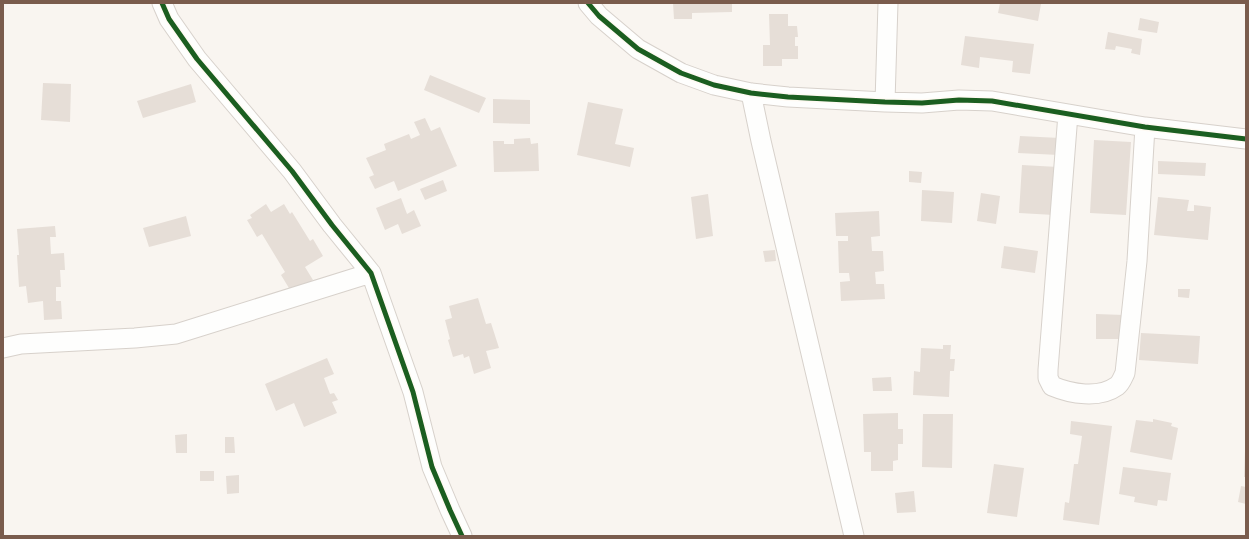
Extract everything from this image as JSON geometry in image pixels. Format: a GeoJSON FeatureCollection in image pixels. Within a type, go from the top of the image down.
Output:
{"type":"FeatureCollection","features":[{"type":"Feature","properties":{"kind":"street"},"geometry":{"type":"LineString","coordinates":[[162,3],[169,19],[197,58],[292,171],[370,273],[413,392],[432,467],[462,536]]}},
{"type":"Feature","properties":{"kind":"street"},"geometry":{"type":"LineString","coordinates":[[588,3],[599,16],[638,49],[681,73],[714,85],[751,93],[788,97],[885,102],[922,103],[959,100],[992,102],[1145,127],[1246,139]]}},
{"type":"Feature","properties":{"kind":"street"},"geometry":{"type":"LineString","coordinates":[[885,102],[888,3]]}},
{"type":"Feature","properties":{"kind":"street"},"geometry":{"type":"LineString","coordinates":[[751,93],[854,536]]}},
{"type":"Feature","properties":{"kind":"street"},"geometry":{"type":"LineString","coordinates":[[1068,114],[1048,378],[1052,386],[1062,391],[1093,394],[1106,392],[1118,385],[1125,373],[1137,261],[1145,127]]}},
{"type":"Feature","properties":{"kind":"street"},"geometry":{"type":"LineString","coordinates":[[3,348],[21,344],[135,338],[176,334],[370,273]]}},
{"type":"Feature","properties":{"kind":"building"},"geometry":{"type":"Polygon","coordinates":[[[673,3],[732,3],[732,12],[692,13],[692,19],[674,19],[673,3]]]}},
{"type":"Feature","properties":{"kind":"building"},"geometry":{"type":"Polygon","coordinates":[[[1000,3],[1041,4],[1038,21],[998,13],[1000,3]]]}},
{"type":"Feature","properties":{"kind":"building"},"geometry":{"type":"Polygon","coordinates":[[[769,14],[788,14],[788,26],[797,26],[798,37],[795,37],[795,46],[798,46],[798,59],[782,59],[782,66],[763,66],[763,45],[770,45],[769,14]]]}},
{"type":"Feature","properties":{"kind":"building"},"geometry":{"type":"Polygon","coordinates":[[[1140,18],[1159,22],[1157,33],[1138,30],[1140,18]]]}},
{"type":"Feature","properties":{"kind":"building"},"geometry":{"type":"Polygon","coordinates":[[[1108,32],[1142,39],[1140,55],[1131,53],[1132,49],[1116,46],[1115,50],[1105,49],[1108,32]]]}},
{"type":"Feature","properties":{"kind":"building"},"geometry":{"type":"Polygon","coordinates":[[[965,36],[1034,44],[1030,74],[1012,72],[1013,61],[980,57],[979,68],[961,65],[965,36]]]}},
{"type":"Feature","properties":{"kind":"building"},"geometry":{"type":"Polygon","coordinates":[[[430,75],[486,98],[479,113],[424,90],[430,75]]]}},
{"type":"Feature","properties":{"kind":"building"},"geometry":{"type":"Polygon","coordinates":[[[43,83],[71,84],[70,122],[41,120],[43,83]]]}},
{"type":"Feature","properties":{"kind":"building"},"geometry":{"type":"Polygon","coordinates":[[[191,84],[196,102],[143,118],[137,101],[191,84]]]}},
{"type":"Feature","properties":{"kind":"building"},"geometry":{"type":"Polygon","coordinates":[[[493,99],[530,100],[530,124],[493,123],[493,99]]]}},
{"type":"Feature","properties":{"kind":"building"},"geometry":{"type":"Polygon","coordinates":[[[588,102],[623,109],[615,144],[634,148],[630,167],[577,155],[588,102]]]}},
{"type":"Feature","properties":{"kind":"building"},"geometry":{"type":"Polygon","coordinates":[[[425,118],[431,131],[440,127],[457,166],[398,191],[394,181],[375,189],[369,177],[374,175],[366,158],[386,150],[384,144],[409,134],[411,139],[420,135],[414,122],[425,118]]]}},
{"type":"Feature","properties":{"kind":"building"},"geometry":{"type":"Polygon","coordinates":[[[1020,136],[1060,138],[1059,155],[1018,153],[1020,136]]]}},
{"type":"Feature","properties":{"kind":"building"},"geometry":{"type":"Polygon","coordinates":[[[530,138],[531,144],[538,143],[539,171],[494,172],[493,141],[504,141],[504,144],[514,144],[514,139],[530,138]]]}},
{"type":"Feature","properties":{"kind":"building"},"geometry":{"type":"Polygon","coordinates":[[[1094,140],[1131,142],[1126,215],[1090,213],[1094,140]]]}},
{"type":"Feature","properties":{"kind":"building"},"geometry":{"type":"Polygon","coordinates":[[[1158,161],[1206,163],[1205,176],[1158,174],[1158,161]]]}},
{"type":"Feature","properties":{"kind":"building"},"geometry":{"type":"Polygon","coordinates":[[[1022,165],[1058,167],[1054,215],[1019,213],[1022,165]]]}},
{"type":"Feature","properties":{"kind":"building"},"geometry":{"type":"Polygon","coordinates":[[[909,171],[922,172],[921,183],[909,182],[909,171]]]}},
{"type":"Feature","properties":{"kind":"building"},"geometry":{"type":"Polygon","coordinates":[[[443,180],[447,191],[425,200],[420,189],[443,180]]]}},
{"type":"Feature","properties":{"kind":"building"},"geometry":{"type":"Polygon","coordinates":[[[922,190],[954,192],[952,223],[921,221],[922,190]]]}},
{"type":"Feature","properties":{"kind":"building"},"geometry":{"type":"Polygon","coordinates":[[[981,193],[1000,196],[996,224],[977,221],[981,193]]]}},
{"type":"Feature","properties":{"kind":"building"},"geometry":{"type":"Polygon","coordinates":[[[708,194],[713,236],[696,239],[691,197],[708,194]]]}},
{"type":"Feature","properties":{"kind":"building"},"geometry":{"type":"Polygon","coordinates":[[[1158,197],[1189,200],[1187,211],[1194,211],[1194,205],[1211,207],[1208,240],[1154,235],[1158,197]]]}},
{"type":"Feature","properties":{"kind":"building"},"geometry":{"type":"Polygon","coordinates":[[[401,198],[407,214],[414,210],[421,226],[402,234],[398,224],[385,230],[376,208],[401,198]]]}},
{"type":"Feature","properties":{"kind":"building"},"geometry":{"type":"Polygon","coordinates":[[[266,204],[271,212],[284,204],[290,214],[292,212],[310,241],[313,239],[323,256],[305,267],[313,280],[292,293],[281,275],[285,272],[262,234],[257,237],[247,220],[252,218],[250,215],[266,204]]]}},
{"type":"Feature","properties":{"kind":"building"},"geometry":{"type":"Polygon","coordinates":[[[879,211],[880,236],[871,237],[872,251],[883,251],[884,271],[875,272],[876,284],[884,284],[885,299],[841,301],[840,282],[850,281],[849,273],[839,273],[838,241],[848,241],[848,236],[836,236],[835,213],[879,211]]]}},
{"type":"Feature","properties":{"kind":"building"},"geometry":{"type":"Polygon","coordinates":[[[186,216],[191,236],[149,247],[143,228],[186,216]]]}},
{"type":"Feature","properties":{"kind":"building"},"geometry":{"type":"Polygon","coordinates":[[[55,226],[56,237],[50,237],[51,254],[64,253],[65,270],[60,270],[61,287],[56,287],[56,301],[61,301],[62,319],[44,320],[43,301],[28,303],[26,286],[19,287],[17,229],[55,226]]]}},
{"type":"Feature","properties":{"kind":"building"},"geometry":{"type":"Polygon","coordinates":[[[1004,246],[1038,251],[1035,273],[1001,268],[1004,246]]]}},
{"type":"Feature","properties":{"kind":"building"},"geometry":{"type":"Polygon","coordinates":[[[775,250],[776,261],[765,262],[763,251],[775,250]]]}},
{"type":"Feature","properties":{"kind":"building"},"geometry":{"type":"Polygon","coordinates":[[[1178,289],[1190,289],[1189,298],[1178,297],[1178,289]]]}},
{"type":"Feature","properties":{"kind":"building"},"geometry":{"type":"Polygon","coordinates":[[[478,298],[486,324],[491,323],[499,348],[486,351],[491,368],[474,374],[469,356],[464,358],[463,354],[453,357],[448,340],[450,339],[445,320],[452,318],[449,306],[478,298]]]}},
{"type":"Feature","properties":{"kind":"building"},"geometry":{"type":"Polygon","coordinates":[[[1096,314],[1124,315],[1123,339],[1096,339],[1096,314]]]}},
{"type":"Feature","properties":{"kind":"building"},"geometry":{"type":"Polygon","coordinates":[[[1141,333],[1200,336],[1198,364],[1139,360],[1141,333]]]}},
{"type":"Feature","properties":{"kind":"building"},"geometry":{"type":"Polygon","coordinates":[[[943,345],[951,345],[950,359],[955,359],[954,371],[950,371],[949,397],[913,395],[914,371],[920,372],[921,348],[943,349],[943,345]]]}},
{"type":"Feature","properties":{"kind":"building"},"geometry":{"type":"Polygon","coordinates":[[[327,358],[334,374],[324,378],[330,394],[334,393],[338,400],[332,402],[337,413],[304,427],[294,403],[276,411],[265,384],[327,358]]]}},
{"type":"Feature","properties":{"kind":"building"},"geometry":{"type":"Polygon","coordinates":[[[891,377],[892,391],[873,391],[872,378],[891,377]]]}},
{"type":"Feature","properties":{"kind":"building"},"geometry":{"type":"Polygon","coordinates":[[[898,413],[898,429],[903,429],[903,444],[898,444],[898,460],[893,461],[893,471],[871,471],[871,452],[864,452],[863,414],[898,413]]]}},
{"type":"Feature","properties":{"kind":"building"},"geometry":{"type":"Polygon","coordinates":[[[923,414],[953,414],[952,468],[922,467],[923,414]]]}},
{"type":"Feature","properties":{"kind":"building"},"geometry":{"type":"Polygon","coordinates":[[[1153,419],[1172,423],[1171,426],[1178,428],[1172,460],[1130,452],[1136,420],[1153,422],[1153,419]]]}},
{"type":"Feature","properties":{"kind":"building"},"geometry":{"type":"Polygon","coordinates":[[[1071,421],[1112,426],[1099,525],[1063,520],[1065,502],[1069,503],[1074,464],[1078,464],[1082,436],[1070,434],[1071,421]]]}},
{"type":"Feature","properties":{"kind":"building"},"geometry":{"type":"Polygon","coordinates":[[[187,434],[187,453],[176,453],[175,435],[187,434]]]}},
{"type":"Feature","properties":{"kind":"building"},"geometry":{"type":"Polygon","coordinates":[[[225,437],[234,437],[235,453],[225,453],[225,437]]]}},
{"type":"Feature","properties":{"kind":"building"},"geometry":{"type":"Polygon","coordinates":[[[1245,451],[1246,477],[1244,477],[1245,451]]]}},
{"type":"Feature","properties":{"kind":"building"},"geometry":{"type":"Polygon","coordinates":[[[994,464],[1024,468],[1017,517],[987,513],[994,464]]]}},
{"type":"Feature","properties":{"kind":"building"},"geometry":{"type":"Polygon","coordinates":[[[1123,467],[1171,473],[1167,501],[1158,500],[1157,506],[1134,502],[1135,497],[1119,494],[1123,467]]]}},
{"type":"Feature","properties":{"kind":"building"},"geometry":{"type":"Polygon","coordinates":[[[200,471],[214,471],[214,481],[200,481],[200,471]]]}},
{"type":"Feature","properties":{"kind":"building"},"geometry":{"type":"Polygon","coordinates":[[[239,475],[239,493],[227,494],[226,476],[239,475]]]}},
{"type":"Feature","properties":{"kind":"building"},"geometry":{"type":"Polygon","coordinates":[[[1241,486],[1246,487],[1246,504],[1238,502],[1241,486]]]}},
{"type":"Feature","properties":{"kind":"building"},"geometry":{"type":"Polygon","coordinates":[[[914,491],[916,512],[897,513],[895,493],[914,491]]]}},
{"type":"Feature","properties":{"kind":"cycle path"},"geometry":{"type":"LineString","coordinates":[[162,3],[169,19],[197,59],[292,171],[332,225],[371,273],[413,392],[432,467],[462,536]]}},
{"type":"Feature","properties":{"kind":"cycle path"},"geometry":{"type":"LineString","coordinates":[[588,3],[599,16],[638,49],[681,73],[714,85],[751,93],[788,97],[885,102],[922,103],[959,100],[992,101],[1145,127],[1246,139]]}}]}
